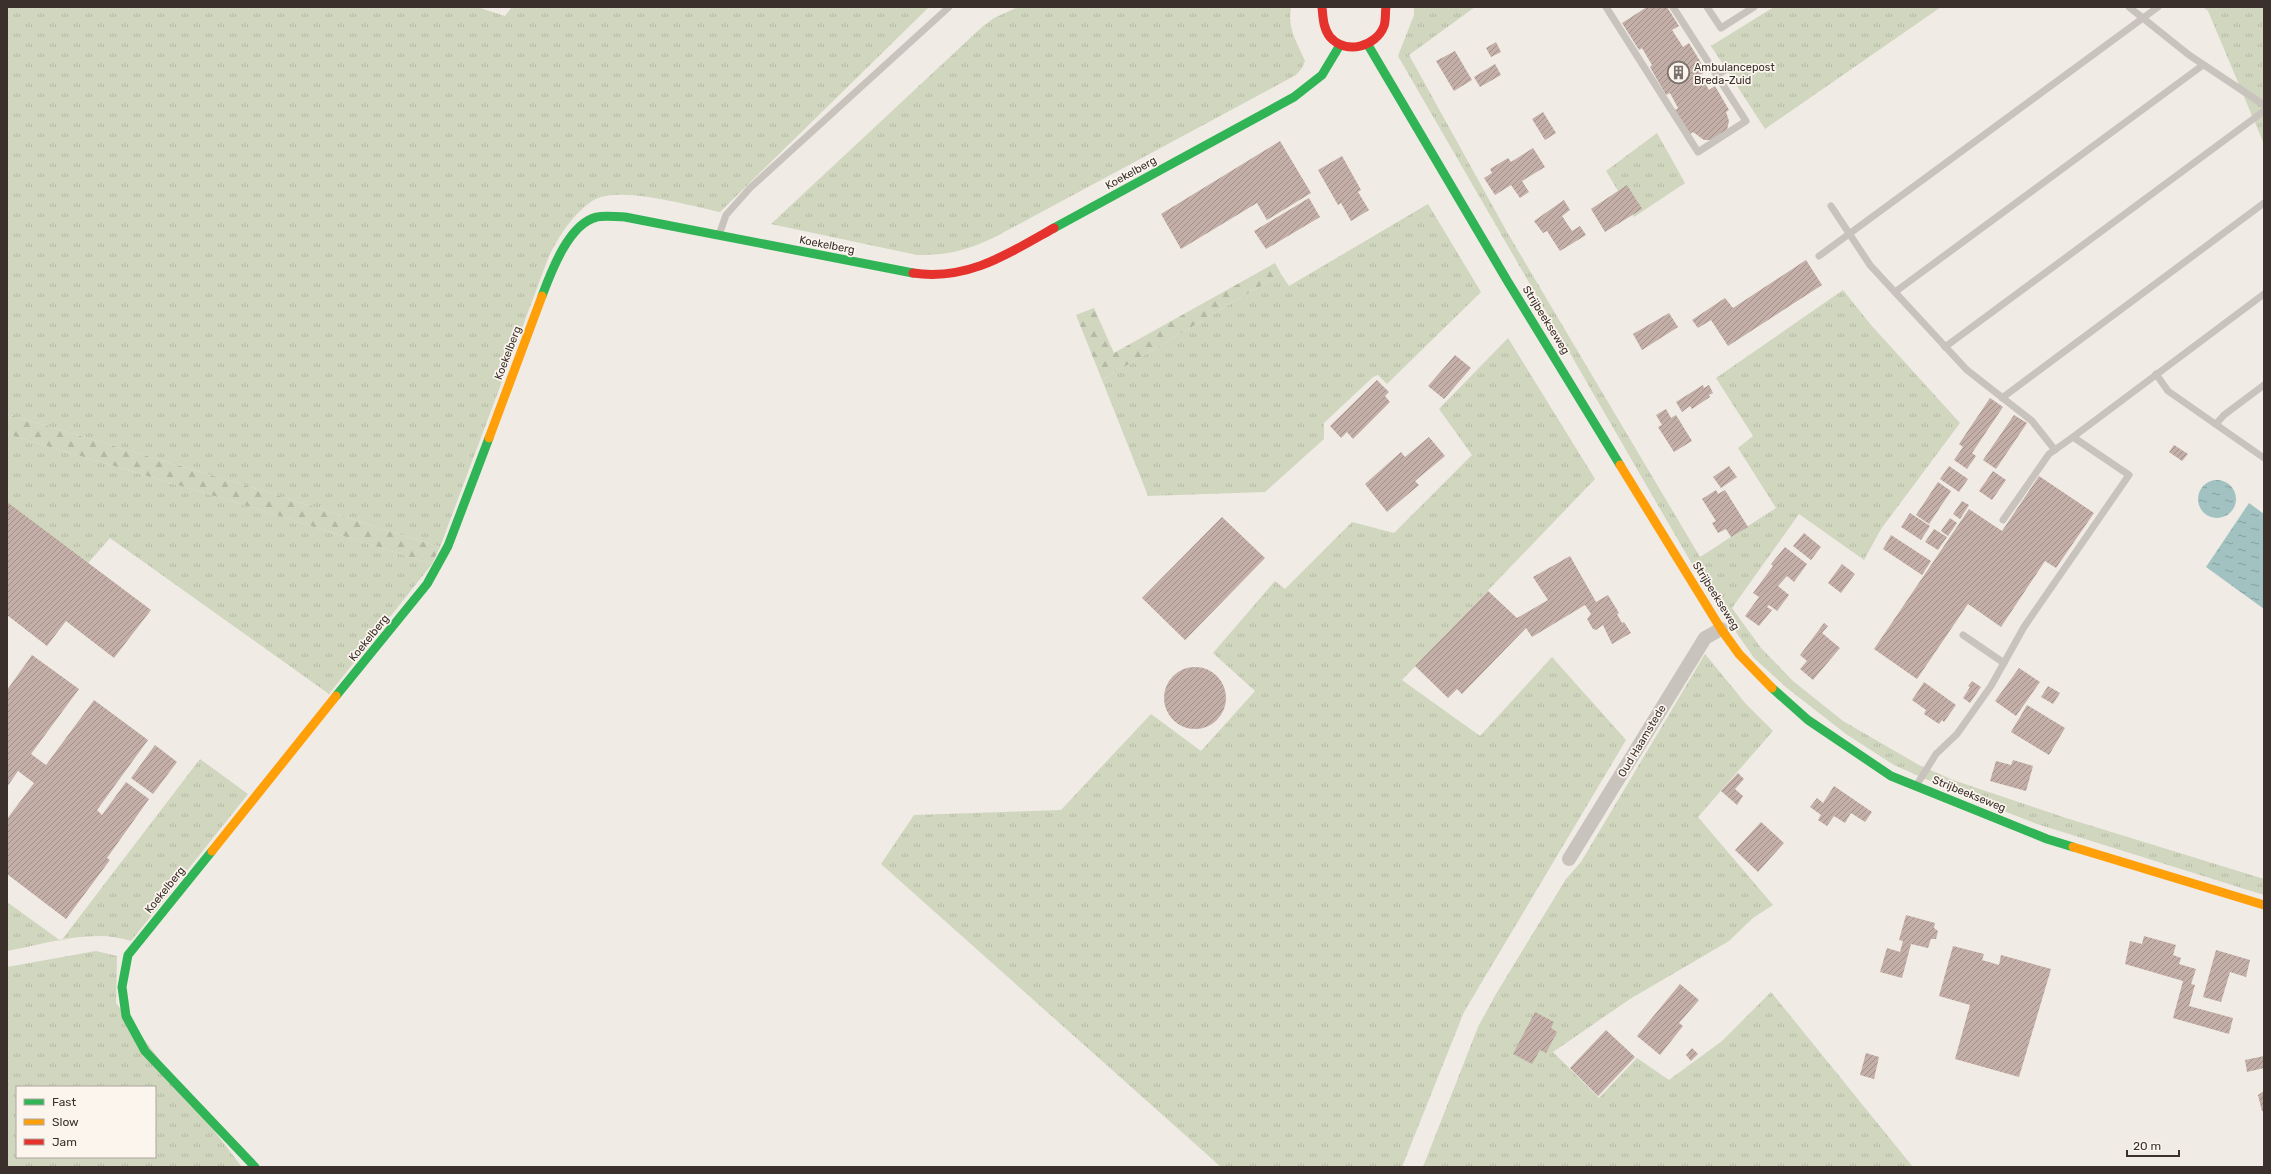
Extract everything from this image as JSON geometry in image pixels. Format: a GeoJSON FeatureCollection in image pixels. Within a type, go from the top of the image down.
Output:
{"type":"FeatureCollection","features":[{"type":"Feature","properties":{"kind":"street"},"geometry":{"type":"LineString","coordinates":[[1322,7],[1321,16],[1324,28],[1330,38],[1340,45],[1354,48],[1368,45],[1377,38],[1384,29],[1387,19],[1386,7]]}},
{"type":"Feature","properties":{"kind":"street","name":"Koekelberg"},"geometry":{"type":"LineString","coordinates":[[255,1167],[145,1051],[126,1016],[122,987],[128,955],[428,584],[448,546],[553,266],[574,231],[596,217],[625,217],[932,276],[960,273],[995,261],[1294,97],[1318,81],[1332,62],[1340,45]]}},
{"type":"Feature","properties":{"kind":"street","name":"Strijbeekseweg"},"geometry":{"type":"LineString","coordinates":[[1368,45],[1505,276],[1721,629],[1739,654],[1760,677],[1808,720],[1891,776],[2047,839],[2264,905]]}},
{"type":"Feature","properties":{"kind":"street","name":"Oud Haamstede"},"geometry":{"type":"LineString","coordinates":[[1569,859],[1705,638],[1721,629]]}},
{"type":"Feature","properties":{"kind":"lane"},"geometry":{"type":"LineString","coordinates":[[719,236],[726,215],[750,188],[949,7]]}},
{"type":"Feature","properties":{"kind":"lane"},"geometry":{"type":"LineString","coordinates":[[1606,7],[1698,152],[1746,121],[1673,7]]}},
{"type":"Feature","properties":{"kind":"lane"},"geometry":{"type":"LineString","coordinates":[[1707,7],[1721,28],[1754,7]]}},
{"type":"Feature","properties":{"kind":"lane"},"geometry":{"type":"LineString","coordinates":[[2129,7],[2203,64],[2264,105]]}},
{"type":"Feature","properties":{"kind":"lane"},"geometry":{"type":"LineString","coordinates":[[1819,256],[1850,235],[2144,19],[2158,7]]}},
{"type":"Feature","properties":{"kind":"lane"},"geometry":{"type":"LineString","coordinates":[[1895,292],[2203,64]]}},
{"type":"Feature","properties":{"kind":"lane"},"geometry":{"type":"LineString","coordinates":[[1717,75],[1730,68]]}},
{"type":"Feature","properties":{"kind":"lane"},"geometry":{"type":"LineString","coordinates":[[1945,347],[2264,111]]}},
{"type":"Feature","properties":{"kind":"lane"},"geometry":{"type":"LineString","coordinates":[[2002,398],[2264,203]]}},
{"type":"Feature","properties":{"kind":"lane"},"geometry":{"type":"LineString","coordinates":[[1831,206],[1870,265],[1945,347],[1967,370],[2032,421],[2055,450]]}},
{"type":"Feature","properties":{"kind":"lane"},"geometry":{"type":"LineString","coordinates":[[2002,520],[2049,454],[2264,294]]}},
{"type":"Feature","properties":{"kind":"lane"},"geometry":{"type":"LineString","coordinates":[[2156,374],[2168,391],[2264,458]]}},
{"type":"Feature","properties":{"kind":"lane"},"geometry":{"type":"LineString","coordinates":[[2216,424],[2224,415],[2264,385]]}},
{"type":"Feature","properties":{"kind":"lane"},"geometry":{"type":"LineString","coordinates":[[1916,786],[1936,754],[1957,734],[1979,704],[2024,627],[2129,475],[2073,437]]}},
{"type":"Feature","properties":{"kind":"lane"},"geometry":{"type":"LineString","coordinates":[[1963,635],[2004,663]]}},
{"type":"Feature","properties":{"kind":"green space"},"geometry":{"type":"Polygon","coordinates":[[[7,7],[477,7],[505,16],[512,7],[929,7],[720,212],[673,201],[636,195],[618,195],[603,196],[592,201],[572,219],[549,256],[440,547],[257,489],[7,414],[7,7]]]}},
{"type":"Feature","properties":{"kind":"green space"},"geometry":{"type":"Polygon","coordinates":[[[1018,7],[1291,7],[1290,22],[1296,41],[1305,61],[1302,68],[1296,75],[993,238],[965,249],[947,253],[917,255],[771,224],[982,27],[994,18],[1018,7]]]}},
{"type":"Feature","properties":{"kind":"green space"},"geometry":{"type":"Polygon","coordinates":[[[1414,7],[1475,7],[1409,55],[1507,232],[1700,557],[1776,508],[1738,448],[1753,436],[1716,378],[1843,290],[1871,325],[1960,423],[1881,529],[1864,560],[1799,514],[1732,608],[1761,648],[1793,681],[1843,721],[1919,765],[1953,780],[2066,818],[2264,879],[2264,895],[2037,824],[1955,792],[1894,765],[1846,734],[1787,688],[1754,658],[1707,590],[1398,56],[1414,15],[1414,7]]]}},
{"type":"Feature","properties":{"kind":"green space"},"geometry":{"type":"Polygon","coordinates":[[[1774,7],[1941,7],[1765,129],[1711,46],[1774,7]]]}},
{"type":"Feature","properties":{"kind":"green space"},"geometry":{"type":"Polygon","coordinates":[[[2203,7],[2264,7],[2264,144],[2208,11],[2203,7]]]}},
{"type":"Feature","properties":{"kind":"green space"},"geometry":{"type":"Polygon","coordinates":[[[1657,133],[1685,183],[1634,217],[1606,171],[1657,133]]]}},
{"type":"Feature","properties":{"kind":"green space"},"geometry":{"type":"Polygon","coordinates":[[[1428,204],[1481,292],[1387,384],[1378,375],[1373,377],[1324,423],[1324,439],[1265,492],[1148,496],[1102,380],[1281,274],[1289,286],[1428,204]]]}},
{"type":"Feature","properties":{"kind":"green space"},"geometry":{"type":"Polygon","coordinates":[[[1275,263],[1281,274],[1102,380],[1076,315],[1094,308],[1114,353],[1275,263]]]}},
{"type":"Feature","properties":{"kind":"green space"},"geometry":{"type":"Polygon","coordinates":[[[1508,338],[1595,479],[1402,680],[1480,736],[1552,657],[1626,740],[1464,1012],[1402,1167],[1221,1167],[881,864],[914,815],[1061,810],[1151,714],[1201,751],[1255,691],[1213,653],[1275,581],[1285,589],[1352,522],[1394,533],[1472,455],[1439,409],[1508,338]]]}},
{"type":"Feature","properties":{"kind":"green space"},"geometry":{"type":"Polygon","coordinates":[[[7,414],[257,489],[440,547],[432,564],[251,507],[7,434],[7,414]]]}},
{"type":"Feature","properties":{"kind":"green space"},"geometry":{"type":"Polygon","coordinates":[[[7,434],[251,507],[432,564],[329,694],[110,538],[34,625],[7,607],[7,434]]]}},
{"type":"Feature","properties":{"kind":"green space"},"geometry":{"type":"Polygon","coordinates":[[[1705,654],[1746,704],[1773,731],[1698,817],[1773,905],[1753,918],[1729,941],[1630,999],[1553,1052],[1599,1098],[1637,1058],[1669,1080],[1722,1041],[1771,992],[1913,1167],[1423,1167],[1478,1027],[1496,994],[1566,879],[1581,862],[1705,654]]]}},
{"type":"Feature","properties":{"kind":"green space"},"geometry":{"type":"Polygon","coordinates":[[[200,759],[248,794],[131,941],[116,937],[101,936],[62,940],[200,759]]]}},
{"type":"Feature","properties":{"kind":"green space"},"geometry":{"type":"Polygon","coordinates":[[[7,902],[60,940],[7,951],[7,902]]]}},
{"type":"Feature","properties":{"kind":"green space"},"geometry":{"type":"Polygon","coordinates":[[[96,951],[117,956],[116,1003],[242,1167],[7,1167],[7,967],[96,951]]]}},
{"type":"Feature","properties":{"kind":"water"},"geometry":{"type":"Polygon","coordinates":[[[2217,480],[2227,483],[2233,489],[2236,499],[2233,509],[2227,515],[2217,518],[2207,515],[2201,509],[2198,499],[2201,489],[2207,483],[2217,480]]]}},
{"type":"Feature","properties":{"kind":"water"},"geometry":{"type":"Polygon","coordinates":[[[2249,503],[2264,514],[2264,609],[2206,567],[2249,503]]]}},
{"type":"Feature","properties":{"kind":"building","name":"Ambulancepost Breda-Zuid"},"geometry":{"type":"Polygon","coordinates":[[[1647,7],[1667,7],[1679,26],[1672,30],[1683,47],[1689,43],[1706,71],[1700,75],[1709,90],[1715,86],[1729,110],[1726,112],[1729,121],[1727,130],[1713,140],[1704,140],[1693,132],[1690,134],[1675,110],[1678,108],[1670,93],[1666,95],[1650,67],[1652,65],[1642,48],[1639,50],[1622,23],[1647,7]]]}},
{"type":"Feature","properties":{"kind":"building"},"geometry":{"type":"Polygon","coordinates":[[[1496,42],[1501,52],[1491,57],[1486,48],[1496,42]]]}},
{"type":"Feature","properties":{"kind":"building"},"geometry":{"type":"Polygon","coordinates":[[[1455,51],[1472,80],[1454,91],[1436,61],[1455,51]]]}},
{"type":"Feature","properties":{"kind":"building"},"geometry":{"type":"Polygon","coordinates":[[[1495,64],[1501,75],[1480,87],[1474,77],[1495,64]]]}},
{"type":"Feature","properties":{"kind":"building"},"geometry":{"type":"Polygon","coordinates":[[[1543,112],[1556,133],[1545,140],[1532,119],[1543,112]]]}},
{"type":"Feature","properties":{"kind":"building"},"geometry":{"type":"Polygon","coordinates":[[[1280,141],[1311,193],[1267,220],[1257,203],[1181,249],[1161,214],[1280,141]]]}},
{"type":"Feature","properties":{"kind":"building"},"geometry":{"type":"Polygon","coordinates":[[[1533,148],[1545,167],[1522,181],[1529,192],[1520,198],[1511,185],[1495,195],[1484,178],[1492,173],[1490,169],[1508,158],[1511,162],[1533,148]]]}},
{"type":"Feature","properties":{"kind":"building"},"geometry":{"type":"Polygon","coordinates":[[[1342,156],[1361,190],[1358,192],[1369,210],[1351,221],[1341,203],[1338,205],[1318,170],[1342,156]]]}},
{"type":"Feature","properties":{"kind":"building"},"geometry":{"type":"Polygon","coordinates":[[[1627,185],[1642,209],[1605,232],[1591,209],[1627,185]]]}},
{"type":"Feature","properties":{"kind":"building"},"geometry":{"type":"Polygon","coordinates":[[[1309,198],[1320,217],[1266,249],[1254,231],[1309,198]]]}},
{"type":"Feature","properties":{"kind":"building"},"geometry":{"type":"Polygon","coordinates":[[[1564,200],[1570,210],[1562,216],[1572,231],[1580,226],[1586,235],[1560,251],[1547,231],[1543,233],[1534,221],[1564,200]]]}},
{"type":"Feature","properties":{"kind":"building"},"geometry":{"type":"Polygon","coordinates":[[[1806,260],[1822,285],[1728,346],[1711,320],[1698,328],[1692,320],[1725,298],[1733,308],[1806,260]]]}},
{"type":"Feature","properties":{"kind":"building"},"geometry":{"type":"Polygon","coordinates":[[[1669,313],[1678,327],[1642,350],[1633,334],[1669,313]]]}},
{"type":"Feature","properties":{"kind":"building"},"geometry":{"type":"Polygon","coordinates":[[[1455,355],[1471,368],[1444,399],[1428,386],[1455,355]]]}},
{"type":"Feature","properties":{"kind":"building"},"geometry":{"type":"Polygon","coordinates":[[[1377,380],[1389,392],[1385,396],[1390,402],[1353,439],[1347,432],[1341,438],[1330,426],[1377,380]]]}},
{"type":"Feature","properties":{"kind":"building"},"geometry":{"type":"Polygon","coordinates":[[[1703,385],[1704,388],[1709,385],[1713,393],[1709,395],[1710,397],[1692,409],[1690,406],[1682,412],[1676,402],[1703,385]]]}},
{"type":"Feature","properties":{"kind":"building"},"geometry":{"type":"Polygon","coordinates":[[[1990,398],[2003,407],[1972,453],[1976,456],[1967,469],[1954,460],[1963,447],[1959,444],[1990,398]]]}},
{"type":"Feature","properties":{"kind":"building"},"geometry":{"type":"Polygon","coordinates":[[[1666,409],[1671,418],[1676,415],[1692,441],[1674,452],[1658,427],[1662,425],[1656,415],[1666,409]]]}},
{"type":"Feature","properties":{"kind":"building"},"geometry":{"type":"Polygon","coordinates":[[[2014,415],[2027,423],[1996,469],[1983,460],[2014,415]]]}},
{"type":"Feature","properties":{"kind":"building"},"geometry":{"type":"Polygon","coordinates":[[[1429,437],[1445,456],[1415,481],[1419,485],[1387,512],[1365,484],[1401,452],[1405,457],[1429,437]]]}},
{"type":"Feature","properties":{"kind":"building"},"geometry":{"type":"Polygon","coordinates":[[[2174,445],[2188,454],[2182,461],[2169,452],[2174,445]]]}},
{"type":"Feature","properties":{"kind":"building"},"geometry":{"type":"Polygon","coordinates":[[[1729,466],[1737,477],[1721,488],[1713,477],[1729,466]]]}},
{"type":"Feature","properties":{"kind":"building"},"geometry":{"type":"Polygon","coordinates":[[[1949,466],[1968,479],[1959,492],[1940,479],[1949,466]]]}},
{"type":"Feature","properties":{"kind":"building"},"geometry":{"type":"Polygon","coordinates":[[[1993,471],[2006,480],[1992,500],[1979,491],[1993,471]]]}},
{"type":"Feature","properties":{"kind":"building"},"geometry":{"type":"Polygon","coordinates":[[[2039,476],[2094,513],[2056,568],[2045,561],[2001,627],[1968,604],[1917,679],[1874,649],[1969,509],[2002,531],[2039,476]]]}},
{"type":"Feature","properties":{"kind":"building"},"geometry":{"type":"Polygon","coordinates":[[[1938,482],[1951,491],[1929,524],[1916,515],[1938,482]]]}},
{"type":"Feature","properties":{"kind":"building"},"geometry":{"type":"Polygon","coordinates":[[[1716,490],[1718,494],[1725,490],[1748,527],[1731,537],[1726,529],[1718,533],[1712,523],[1716,521],[1702,499],[1716,490]]]}},
{"type":"Feature","properties":{"kind":"building"},"geometry":{"type":"Polygon","coordinates":[[[1962,501],[1969,505],[1960,519],[1953,514],[1962,501]]]}},
{"type":"Feature","properties":{"kind":"building"},"geometry":{"type":"Polygon","coordinates":[[[7,502],[151,610],[114,658],[66,621],[47,646],[7,615],[7,502]]]}},
{"type":"Feature","properties":{"kind":"building"},"geometry":{"type":"Polygon","coordinates":[[[1910,513],[1930,526],[1921,540],[1901,527],[1910,513]]]}},
{"type":"Feature","properties":{"kind":"building"},"geometry":{"type":"Polygon","coordinates":[[[1222,517],[1265,558],[1185,640],[1142,598],[1222,517]]]}},
{"type":"Feature","properties":{"kind":"building"},"geometry":{"type":"Polygon","coordinates":[[[1950,518],[1957,523],[1948,536],[1941,531],[1950,518]]]}},
{"type":"Feature","properties":{"kind":"building"},"geometry":{"type":"Polygon","coordinates":[[[1934,529],[1947,537],[1938,550],[1925,542],[1934,529]]]}},
{"type":"Feature","properties":{"kind":"building"},"geometry":{"type":"Polygon","coordinates":[[[1804,533],[1821,547],[1811,560],[1793,546],[1804,533]]]}},
{"type":"Feature","properties":{"kind":"building"},"geometry":{"type":"Polygon","coordinates":[[[1891,535],[1931,561],[1922,575],[1883,549],[1891,535]]]}},
{"type":"Feature","properties":{"kind":"building"},"geometry":{"type":"Polygon","coordinates":[[[1785,547],[1807,564],[1794,582],[1787,576],[1778,586],[1789,595],[1777,611],[1769,605],[1767,607],[1772,610],[1759,626],[1745,616],[1759,597],[1753,593],[1773,566],[1771,564],[1785,547]]]}},
{"type":"Feature","properties":{"kind":"building"},"geometry":{"type":"Polygon","coordinates":[[[1570,556],[1596,602],[1608,595],[1619,613],[1617,614],[1622,623],[1624,622],[1631,633],[1612,644],[1603,625],[1596,630],[1593,629],[1587,619],[1591,614],[1585,605],[1532,637],[1526,628],[1462,694],[1457,689],[1448,698],[1415,666],[1488,591],[1517,618],[1548,600],[1533,577],[1570,556]]]}},
{"type":"Feature","properties":{"kind":"building"},"geometry":{"type":"Polygon","coordinates":[[[1842,564],[1855,574],[1841,593],[1828,583],[1842,564]]]}},
{"type":"Feature","properties":{"kind":"building"},"geometry":{"type":"Polygon","coordinates":[[[1824,623],[1828,626],[1822,633],[1840,648],[1813,680],[1800,669],[1807,661],[1800,655],[1824,623]]]}},
{"type":"Feature","properties":{"kind":"building"},"geometry":{"type":"Polygon","coordinates":[[[32,655],[79,689],[31,754],[46,765],[94,700],[148,740],[97,810],[102,815],[126,782],[149,799],[107,858],[110,860],[66,919],[7,874],[7,819],[34,783],[18,771],[7,787],[7,690],[32,655]]]}},
{"type":"Feature","properties":{"kind":"building"},"geometry":{"type":"Polygon","coordinates":[[[1189,667],[1201,667],[1217,676],[1224,686],[1226,698],[1224,710],[1217,720],[1201,729],[1189,729],[1178,724],[1169,715],[1164,704],[1164,692],[1169,681],[1178,672],[1189,667]]]}},
{"type":"Feature","properties":{"kind":"building"},"geometry":{"type":"Polygon","coordinates":[[[2019,668],[2040,682],[2016,716],[1995,701],[2019,668]]]}},
{"type":"Feature","properties":{"kind":"building"},"geometry":{"type":"Polygon","coordinates":[[[1972,681],[1981,687],[1970,703],[1963,698],[1972,681]]]}},
{"type":"Feature","properties":{"kind":"building"},"geometry":{"type":"Polygon","coordinates":[[[1924,682],[1956,705],[1944,722],[1942,720],[1939,724],[1924,714],[1926,710],[1912,700],[1924,682]]]}},
{"type":"Feature","properties":{"kind":"building"},"geometry":{"type":"Polygon","coordinates":[[[2048,686],[2060,693],[2053,704],[2041,697],[2048,686]]]}},
{"type":"Feature","properties":{"kind":"building"},"geometry":{"type":"Polygon","coordinates":[[[2027,705],[2065,728],[2049,755],[2011,732],[2027,705]]]}},
{"type":"Feature","properties":{"kind":"building"},"geometry":{"type":"Polygon","coordinates":[[[155,745],[177,762],[153,794],[131,778],[155,745]]]}},
{"type":"Feature","properties":{"kind":"building"},"geometry":{"type":"Polygon","coordinates":[[[2013,760],[2033,766],[2026,791],[1990,781],[1996,761],[2011,765],[2013,760]]]}},
{"type":"Feature","properties":{"kind":"building"},"geometry":{"type":"Polygon","coordinates":[[[1738,773],[1744,779],[1735,789],[1743,796],[1737,805],[1721,791],[1738,773]]]}},
{"type":"Feature","properties":{"kind":"building"},"geometry":{"type":"Polygon","coordinates":[[[1834,786],[1872,812],[1865,822],[1851,813],[1845,823],[1834,816],[1827,826],[1818,820],[1821,815],[1810,807],[1817,798],[1823,803],[1834,786]]]}},
{"type":"Feature","properties":{"kind":"building"},"geometry":{"type":"Polygon","coordinates":[[[1761,822],[1784,843],[1758,872],[1735,850],[1761,822]]]}},
{"type":"Feature","properties":{"kind":"building"},"geometry":{"type":"Polygon","coordinates":[[[1906,915],[1935,923],[1934,928],[1938,931],[1936,939],[1931,939],[1928,948],[1911,944],[1902,978],[1880,972],[1887,948],[1900,952],[1903,941],[1899,940],[1906,915]]]}},
{"type":"Feature","properties":{"kind":"building"},"geometry":{"type":"Polygon","coordinates":[[[2144,936],[2176,945],[2173,955],[2181,958],[2179,964],[2196,969],[2191,984],[2195,985],[2189,1006],[2233,1018],[2229,1034],[2173,1018],[2183,981],[2125,964],[2130,941],[2142,944],[2144,936]]]}},
{"type":"Feature","properties":{"kind":"building"},"geometry":{"type":"Polygon","coordinates":[[[1953,946],[1984,954],[1982,960],[1999,965],[2001,955],[2051,969],[2019,1077],[1955,1059],[1970,1005],[1939,996],[1953,946]]]}},
{"type":"Feature","properties":{"kind":"building"},"geometry":{"type":"Polygon","coordinates":[[[2216,950],[2250,960],[2246,977],[2230,972],[2221,1002],[2203,997],[2216,950]]]}},
{"type":"Feature","properties":{"kind":"building"},"geometry":{"type":"Polygon","coordinates":[[[1680,984],[1699,1000],[1679,1023],[1683,1026],[1660,1055],[1637,1036],[1680,984]]]}},
{"type":"Feature","properties":{"kind":"building"},"geometry":{"type":"Polygon","coordinates":[[[1535,1012],[1554,1022],[1551,1028],[1557,1032],[1546,1053],[1540,1050],[1532,1064],[1513,1054],[1535,1012]]]}},
{"type":"Feature","properties":{"kind":"building"},"geometry":{"type":"Polygon","coordinates":[[[1606,1030],[1635,1057],[1598,1096],[1570,1068],[1606,1030]]]}},
{"type":"Feature","properties":{"kind":"building"},"geometry":{"type":"Polygon","coordinates":[[[1692,1048],[1698,1054],[1691,1061],[1686,1055],[1692,1048]]]}},
{"type":"Feature","properties":{"kind":"building"},"geometry":{"type":"Polygon","coordinates":[[[1866,1053],[1879,1057],[1874,1079],[1860,1075],[1866,1053]]]}},
{"type":"Feature","properties":{"kind":"building"},"geometry":{"type":"Polygon","coordinates":[[[2264,1056],[2264,1068],[2247,1072],[2245,1060],[2264,1056]]]}},
{"type":"Feature","properties":{"kind":"building"},"geometry":{"type":"Polygon","coordinates":[[[2264,1091],[2264,1112],[2262,1111],[2258,1095],[2264,1091]]]}},
{"type":"Feature","properties":{"kind":"traffic: fast"},"geometry":{"type":"LineString","coordinates":[[1054,228],[1294,97],[1322,75],[1340,45]]}},
{"type":"Feature","properties":{"kind":"traffic: fast"},"geometry":{"type":"LineString","coordinates":[[1368,45],[1508,282],[1620,465]]}},
{"type":"Feature","properties":{"kind":"traffic: fast"},"geometry":{"type":"LineString","coordinates":[[542,296],[550,274],[570,238],[578,228],[587,221],[603,216],[625,217],[913,273]]}},
{"type":"Feature","properties":{"kind":"traffic: fast"},"geometry":{"type":"LineString","coordinates":[[336,696],[427,584],[448,546],[489,438]]}},
{"type":"Feature","properties":{"kind":"traffic: fast"},"geometry":{"type":"LineString","coordinates":[[1772,688],[1808,720],[1891,776],[2047,839],[2073,847]]}},
{"type":"Feature","properties":{"kind":"traffic: fast"},"geometry":{"type":"LineString","coordinates":[[212,851],[128,955],[122,987],[126,1016],[145,1051],[255,1167]]}},
{"type":"Feature","properties":{"kind":"traffic: slow"},"geometry":{"type":"LineString","coordinates":[[489,438],[542,296]]}},
{"type":"Feature","properties":{"kind":"traffic: slow"},"geometry":{"type":"LineString","coordinates":[[1620,465],[1721,629],[1739,654],[1772,688]]}},
{"type":"Feature","properties":{"kind":"traffic: slow"},"geometry":{"type":"LineString","coordinates":[[212,851],[336,696]]}},
{"type":"Feature","properties":{"kind":"traffic: slow"},"geometry":{"type":"LineString","coordinates":[[2073,847],[2264,905]]}},
{"type":"Feature","properties":{"kind":"traffic: jam"},"geometry":{"type":"LineString","coordinates":[[1322,7],[1323,19],[1330,37],[1337,43],[1352,47],[1368,43],[1380,33],[1385,24],[1386,7]]}},
{"type":"Feature","properties":{"kind":"traffic: jam"},"geometry":{"type":"LineString","coordinates":[[913,273],[952,273],[970,269],[1004,256],[1054,228]]}},
{"type":"Feature","properties":{"kind":"place","name":"Ambulancepost Breda-Zuid"},"geometry":{"type":"Point","coordinates":[1678,73]}}]}
